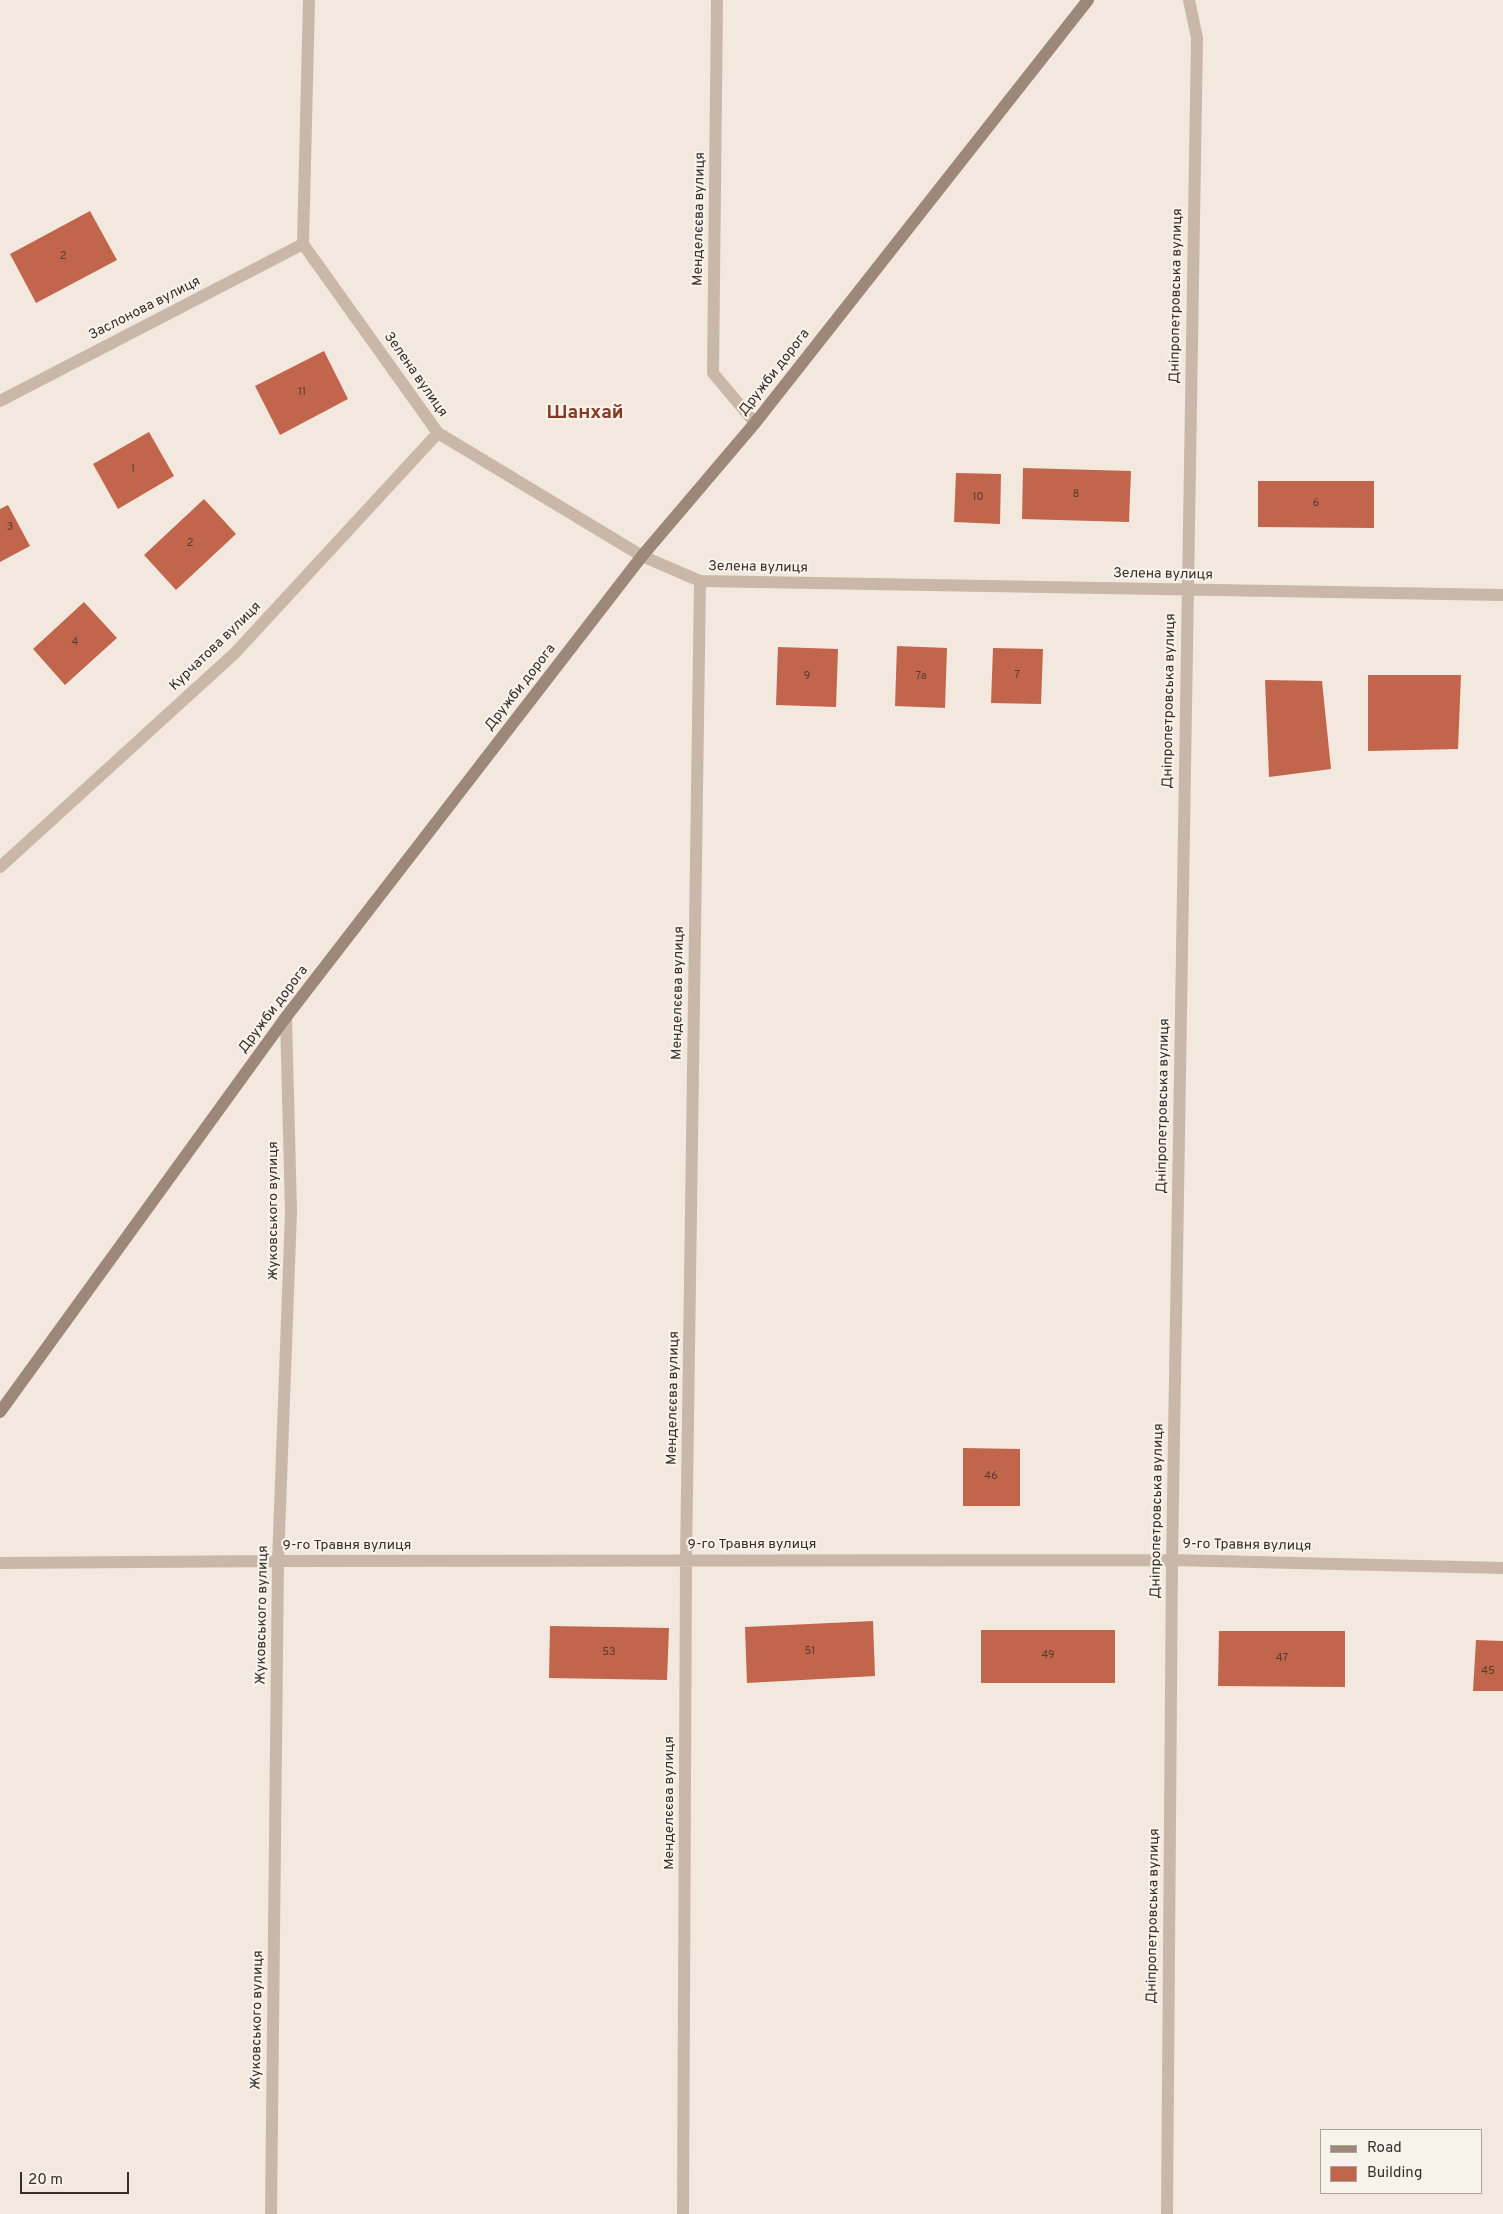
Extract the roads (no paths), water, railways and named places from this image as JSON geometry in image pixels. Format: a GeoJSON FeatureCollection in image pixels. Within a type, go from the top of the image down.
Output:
{"type":"FeatureCollection","features":[{"type":"Feature","properties":{"kind":"street"},"geometry":{"type":"LineString","coordinates":[[303,244],[309,0]]}},
{"type":"Feature","properties":{"kind":"street","name":"Менделєєва вулиця"},"geometry":{"type":"LineString","coordinates":[[717,0],[713,373],[755,423]]}},
{"type":"Feature","properties":{"kind":"street","name":"Дружби дорога"},"geometry":{"type":"LineString","coordinates":[[0,1412],[286,1017],[642,556],[755,423],[1088,0]]}},
{"type":"Feature","properties":{"kind":"street","name":"Дніпропетровська вулиця"},"geometry":{"type":"LineString","coordinates":[[1166,2214],[1172,1560],[1186,590],[1197,38],[1189,0]]}},
{"type":"Feature","properties":{"kind":"street","name":"Заслонова вулиця"},"geometry":{"type":"LineString","coordinates":[[0,402],[303,244]]}},
{"type":"Feature","properties":{"kind":"street","name":"Зелена вулиця"},"geometry":{"type":"LineString","coordinates":[[303,244],[438,433],[642,556],[700,582],[1503,595]]}},
{"type":"Feature","properties":{"kind":"street","name":"Курчатова вулиця"},"geometry":{"type":"LineString","coordinates":[[0,867],[235,654],[438,433]]}},
{"type":"Feature","properties":{"kind":"street","name":"Менделєєва вулиця"},"geometry":{"type":"LineString","coordinates":[[683,2214],[686,1560],[700,582]]}},
{"type":"Feature","properties":{"kind":"street","name":"Жуковського вулиця"},"geometry":{"type":"LineString","coordinates":[[271,2214],[278,1561],[291,1212],[286,1017]]}},
{"type":"Feature","properties":{"kind":"street","name":"9-го Травня вулиця"},"geometry":{"type":"LineString","coordinates":[[0,1564],[278,1561],[1172,1560],[1503,1568]]}},
{"type":"Feature","properties":{"kind":"district","name":"Шанхай"},"geometry":{"type":"Point","coordinates":[585,414]}}]}
